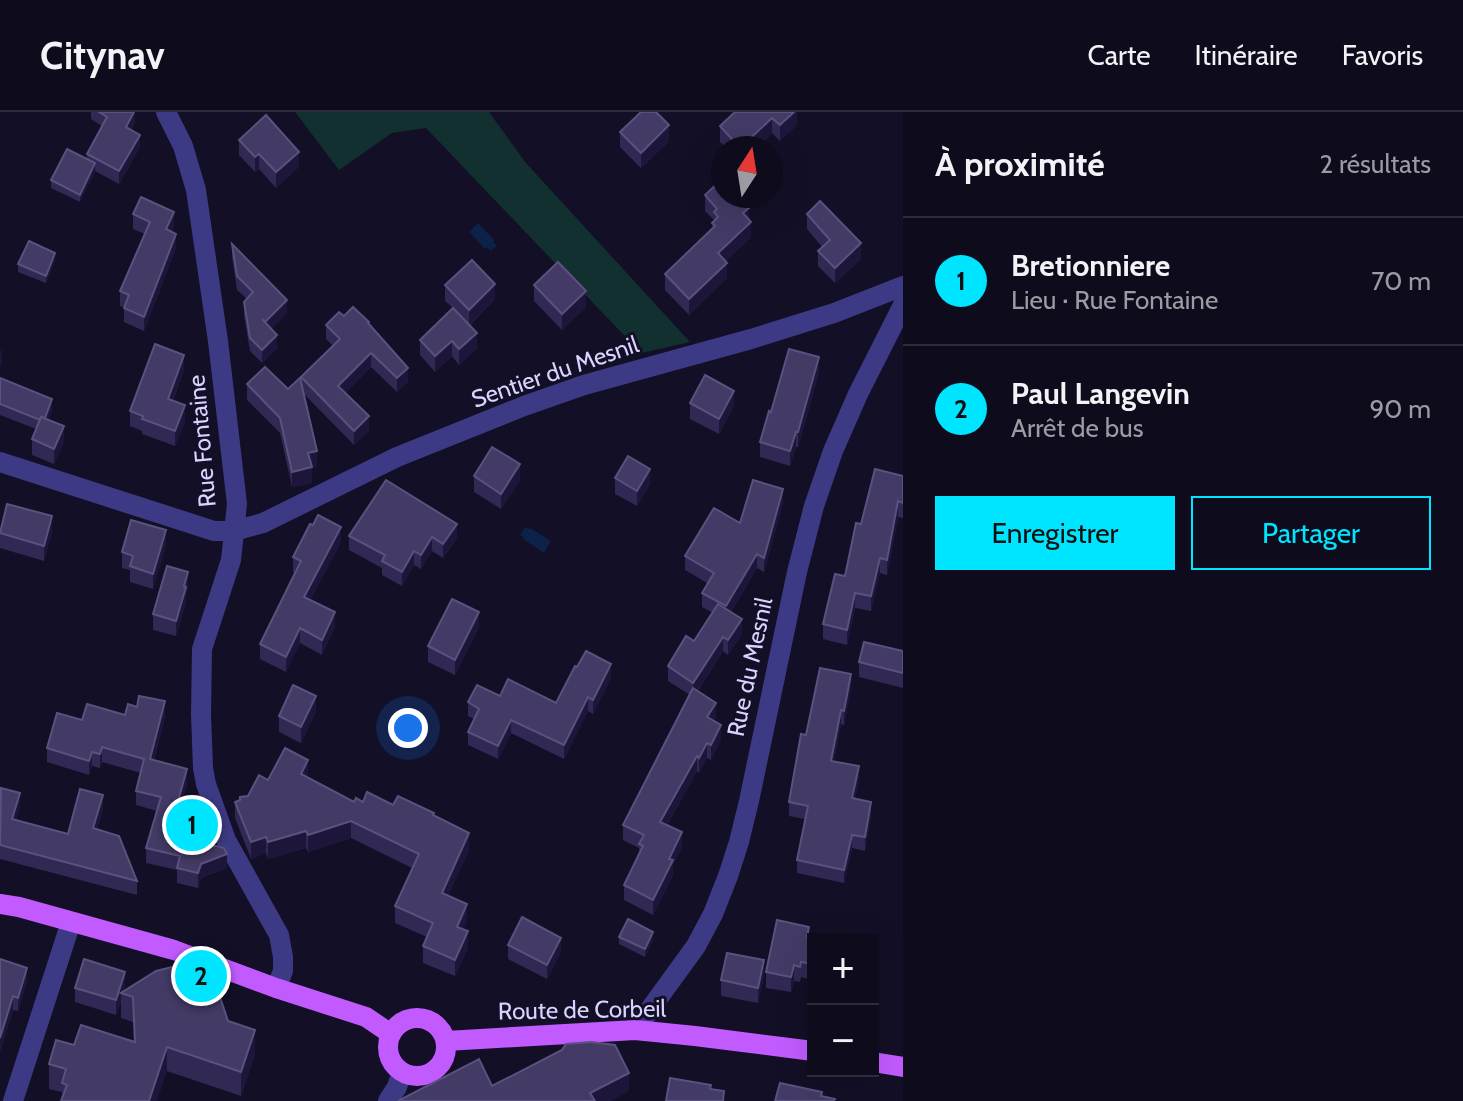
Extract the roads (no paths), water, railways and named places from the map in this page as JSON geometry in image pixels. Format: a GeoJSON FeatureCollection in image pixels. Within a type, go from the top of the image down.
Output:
{"type":"FeatureCollection","features":[{"type":"Feature","properties":{"kind":"main road"},"geometry":{"type":"LineString","coordinates":[[0,904],[174,950],[366,1017],[391,1034]]}},
{"type":"Feature","properties":{"kind":"main road"},"geometry":{"type":"LineString","coordinates":[[412,1018],[430,1021],[443,1033],[446,1041],[443,1060],[430,1074],[411,1076],[402,1072],[390,1059],[388,1042],[391,1034],[396,1026],[412,1018]]}},
{"type":"Feature","properties":{"kind":"main road","name":"Route de Corbeil"},"geometry":{"type":"LineString","coordinates":[[446,1041],[635,1030],[807,1050]]}},
{"type":"Feature","properties":{"kind":"main road"},"geometry":{"type":"LineString","coordinates":[[879,1063],[903,1067]]}},
{"type":"Feature","properties":{"kind":"street","name":"Rue Fontaine"},"geometry":{"type":"LineString","coordinates":[[166,112],[183,146],[196,190],[237,504],[231,560],[202,649],[203,768],[226,840],[279,935],[283,971],[276,988]]}},
{"type":"Feature","properties":{"kind":"street","name":"Sentier du Mesnil"},"geometry":{"type":"LineString","coordinates":[[234,531],[263,523],[397,457],[524,406],[584,385],[765,335],[903,286]]}},
{"type":"Feature","properties":{"kind":"street","name":"Rue du Mesnil"},"geometry":{"type":"LineString","coordinates":[[635,1030],[696,946],[728,876],[749,801],[797,572],[814,506],[852,408],[903,305]]}},
{"type":"Feature","properties":{"kind":"street"},"geometry":{"type":"LineString","coordinates":[[0,462],[214,531],[234,531]]}},
{"type":"Feature","properties":{"kind":"street"},"geometry":{"type":"LineString","coordinates":[[13,1101],[71,922]]}},
{"type":"Feature","properties":{"kind":"street"},"geometry":{"type":"LineString","coordinates":[[388,1101],[402,1072]]}},
{"type":"Feature","properties":{"kind":"water"},"geometry":{"type":"Polygon","coordinates":[[[478,223],[497,246],[490,251],[469,232],[478,223]]]}},
{"type":"Feature","properties":{"kind":"water"},"geometry":{"type":"Polygon","coordinates":[[[525,527],[551,541],[544,553],[520,535],[525,527]]]}},
{"type":"Feature","properties":{"kind":"place","name":"Bretionniere"},"geometry":{"type":"Point","coordinates":[192,825]}},
{"type":"Feature","properties":{"kind":"place","name":"Paul Langevin"},"geometry":{"type":"Point","coordinates":[201,976]}}]}
